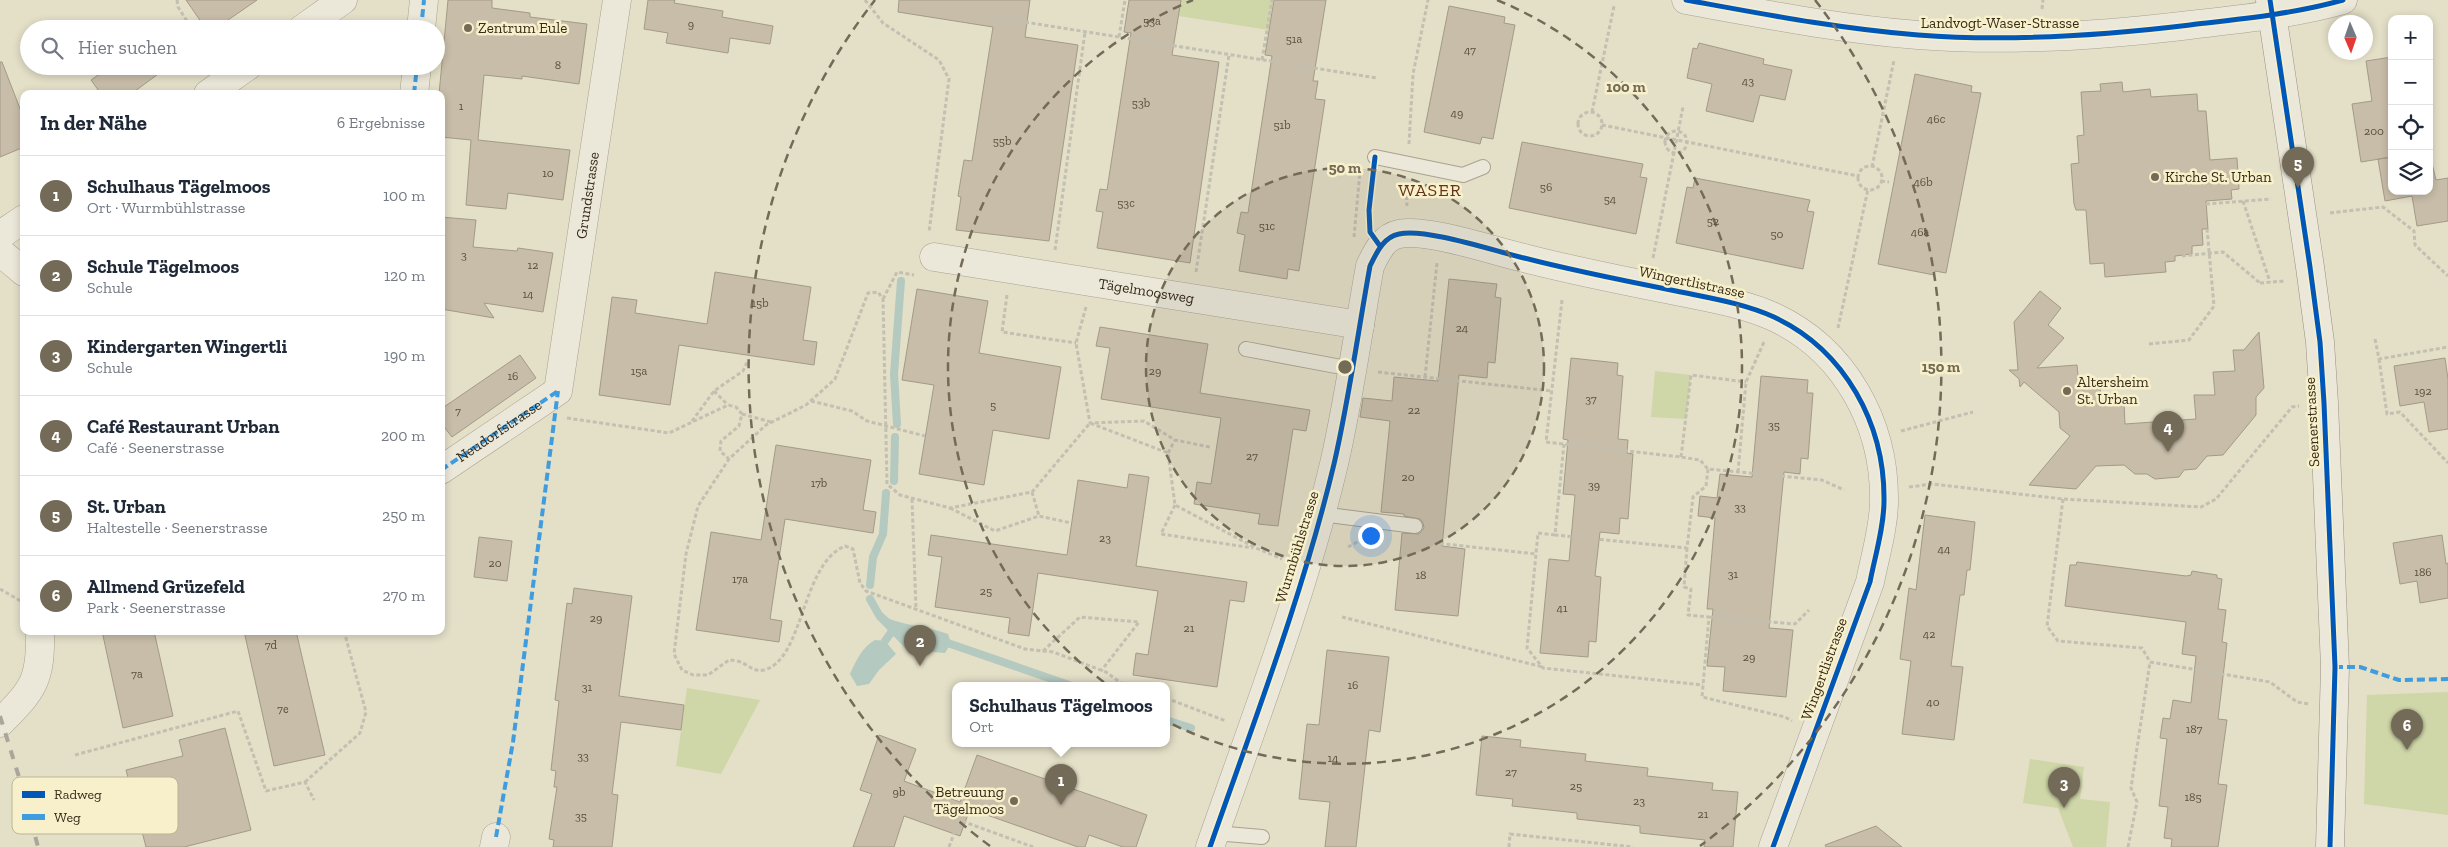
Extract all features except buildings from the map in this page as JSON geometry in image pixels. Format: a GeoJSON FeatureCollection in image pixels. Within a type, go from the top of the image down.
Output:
{"type":"FeatureCollection","features":[{"type":"Feature","properties":{"kind":"street"},"geometry":{"type":"LineString","coordinates":[[315,20],[343,0]]}},
{"type":"Feature","properties":{"kind":"street"},"geometry":{"type":"LineString","coordinates":[[422,20],[424,0]]}},
{"type":"Feature","properties":{"kind":"street","name":"Grundstrasse"},"geometry":{"type":"LineString","coordinates":[[558,391],[617,0]]}},
{"type":"Feature","properties":{"kind":"street","name":"Landvogt-Waser-Strasse"},"geometry":{"type":"LineString","coordinates":[[1686,0],[1819,25],[1919,36],[2023,39],[2114,34],[2271,8],[2343,0]]}},
{"type":"Feature","properties":{"kind":"street","name":"Seenerstrasse"},"geometry":{"type":"LineString","coordinates":[[2271,8],[2320,342],[2335,667],[2330,847]]}},
{"type":"Feature","properties":{"kind":"street"},"geometry":{"type":"LineString","coordinates":[[214,90],[235,75]]}},
{"type":"Feature","properties":{"kind":"street"},"geometry":{"type":"LineString","coordinates":[[414,90],[416,75]]}},
{"type":"Feature","properties":{"kind":"street"},"geometry":{"type":"LineString","coordinates":[[0,235],[20,222]]}},
{"type":"Feature","properties":{"kind":"street","name":"Wingertlistrasse"},"geometry":{"type":"LineString","coordinates":[[1380,246],[1398,234],[1424,233],[1566,268],[1745,306],[1775,318],[1805,336],[1829,357],[1855,388],[1867,411],[1884,468],[1884,503],[1870,582],[1773,847]]}},
{"type":"Feature","properties":{"kind":"street","name":"Wurmbühlstrasse"},"geometry":{"type":"LineString","coordinates":[[1213,840],[1293,605],[1321,514],[1334,464],[1370,266],[1380,246]]}},
{"type":"Feature","properties":{"kind":"street"},"geometry":{"type":"LineString","coordinates":[[0,252],[20,269]]}},
{"type":"Feature","properties":{"kind":"street","name":"Tägelmoosweg"},"geometry":{"type":"LineString","coordinates":[[934,257],[1360,325]]}},
{"type":"Feature","properties":{"kind":"street","name":"Neudorfstrasse"},"geometry":{"type":"LineString","coordinates":[[445,467],[558,391]]}},
{"type":"Feature","properties":{"kind":"street"},"geometry":{"type":"LineString","coordinates":[[0,723],[26,697],[36,680],[40,655],[40,635]]}},
{"type":"Feature","properties":{"kind":"lane"},"geometry":{"type":"LineString","coordinates":[[1375,157],[1463,175],[1483,167]]}},
{"type":"Feature","properties":{"kind":"lane"},"geometry":{"type":"LineString","coordinates":[[1246,350],[1352,369]]}},
{"type":"Feature","properties":{"kind":"lane"},"geometry":{"type":"LineString","coordinates":[[1321,514],[1415,526]]}},
{"type":"Feature","properties":{"kind":"lane"},"geometry":{"type":"LineString","coordinates":[[1213,840],[1262,836]]}},
{"type":"Feature","properties":{"kind":"path"},"geometry":{"type":"LineString","coordinates":[[177,0],[178,7],[186,20]]}},
{"type":"Feature","properties":{"kind":"path"},"geometry":{"type":"LineString","coordinates":[[865,0],[883,23],[939,60],[950,80],[927,243],[934,257],[919,276],[897,272],[883,299],[887,484],[900,496],[950,508],[996,531],[1039,516],[1071,523]]}},
{"type":"Feature","properties":{"kind":"path"},"geometry":{"type":"LineString","coordinates":[[1119,37],[1125,0]]}},
{"type":"Feature","properties":{"kind":"path"},"geometry":{"type":"LineString","coordinates":[[1262,60],[1272,0]]}},
{"type":"Feature","properties":{"kind":"path"},"geometry":{"type":"LineString","coordinates":[[1407,208],[1405,202],[1413,74],[1428,0]]}},
{"type":"Feature","properties":{"kind":"path"},"geometry":{"type":"LineString","coordinates":[[1592,112],[1614,6]]}},
{"type":"Feature","properties":{"kind":"path"},"geometry":{"type":"LineString","coordinates":[[992,17],[1377,78]]}},
{"type":"Feature","properties":{"kind":"path"},"geometry":{"type":"LineString","coordinates":[[1051,276],[1085,32]]}},
{"type":"Feature","properties":{"kind":"path"},"geometry":{"type":"LineString","coordinates":[[1872,167],[1895,54]]}},
{"type":"Feature","properties":{"kind":"path"},"geometry":{"type":"LineString","coordinates":[[1192,298],[1229,55]]}},
{"type":"Feature","properties":{"kind":"path"},"geometry":{"type":"LineString","coordinates":[[1653,259],[1683,107]]}},
{"type":"Feature","properties":{"kind":"path"},"geometry":{"type":"LineString","coordinates":[[1592,112],[1599,116],[1602,125],[1594,134],[1587,135],[1581,131],[1579,119],[1585,114],[1592,112]]}},
{"type":"Feature","properties":{"kind":"path"},"geometry":{"type":"LineString","coordinates":[[1602,125],[1858,176]]}},
{"type":"Feature","properties":{"kind":"path"},"geometry":{"type":"LineString","coordinates":[[1678,130],[1685,134],[1688,142],[1684,151],[1674,153],[1665,145],[1665,138],[1671,131],[1678,130]]}},
{"type":"Feature","properties":{"kind":"path"},"geometry":{"type":"LineString","coordinates":[[1354,240],[1360,172],[1375,157]]}},
{"type":"Feature","properties":{"kind":"path"},"geometry":{"type":"LineString","coordinates":[[1872,167],[1880,174],[1881,181],[1877,187],[1868,189],[1861,185],[1858,176],[1864,168],[1872,167]]}},
{"type":"Feature","properties":{"kind":"path"},"geometry":{"type":"LineString","coordinates":[[1881,181],[1889,182]]}},
{"type":"Feature","properties":{"kind":"path"},"geometry":{"type":"LineString","coordinates":[[1837,332],[1868,189]]}},
{"type":"Feature","properties":{"kind":"path"},"geometry":{"type":"LineString","coordinates":[[2206,204],[2271,199]]}},
{"type":"Feature","properties":{"kind":"path"},"geometry":{"type":"LineString","coordinates":[[2243,201],[2270,282]]}},
{"type":"Feature","properties":{"kind":"path"},"geometry":{"type":"LineString","coordinates":[[2330,213],[2383,207],[2414,231],[2415,244],[2448,276]]}},
{"type":"Feature","properties":{"kind":"path"},"geometry":{"type":"LineString","coordinates":[[2149,344],[2189,340],[2214,306],[2207,229]]}},
{"type":"Feature","properties":{"kind":"path"},"geometry":{"type":"LineString","coordinates":[[1425,377],[1440,237]]}},
{"type":"Feature","properties":{"kind":"path"},"geometry":{"type":"LineString","coordinates":[[2182,256],[2223,252],[2260,283],[2289,281]]}},
{"type":"Feature","properties":{"kind":"path"},"geometry":{"type":"LineString","coordinates":[[1011,269],[1002,332],[1076,343]]}},
{"type":"Feature","properties":{"kind":"path"},"geometry":{"type":"LineString","coordinates":[[1090,423],[1076,343],[1093,282]]}},
{"type":"Feature","properties":{"kind":"path"},"geometry":{"type":"LineString","coordinates":[[883,299],[878,292],[868,293],[835,379],[810,401],[771,422],[729,459],[698,506],[686,554],[674,654],[682,670],[693,675],[708,675],[728,660],[742,662],[752,669],[764,670],[778,663],[788,647],[817,575],[837,549],[845,546],[853,549],[860,583],[866,591],[1025,649],[1053,652],[1101,671],[1122,682]]}},
{"type":"Feature","properties":{"kind":"path"},"geometry":{"type":"LineString","coordinates":[[1562,300],[1546,442],[1700,460],[1708,469],[1822,480],[1844,490]]}},
{"type":"Feature","properties":{"kind":"path"},"geometry":{"type":"LineString","coordinates":[[1738,472],[1746,382],[1775,318]]}},
{"type":"Feature","properties":{"kind":"path"},"geometry":{"type":"LineString","coordinates":[[2375,339],[2387,414],[2400,412],[2448,463]]}},
{"type":"Feature","properties":{"kind":"path"},"geometry":{"type":"LineString","coordinates":[[2379,359],[2448,347]]}},
{"type":"Feature","properties":{"kind":"path"},"geometry":{"type":"LineString","coordinates":[[691,422],[714,391],[743,371],[748,360]]}},
{"type":"Feature","properties":{"kind":"path"},"geometry":{"type":"LineString","coordinates":[[1352,369],[1552,391]]}},
{"type":"Feature","properties":{"kind":"path"},"geometry":{"type":"LineString","coordinates":[[1681,457],[1691,376],[1746,382]]}},
{"type":"Feature","properties":{"kind":"path"},"geometry":{"type":"LineString","coordinates":[[714,391],[728,405],[736,408],[742,414],[771,422]]}},
{"type":"Feature","properties":{"kind":"path"},"geometry":{"type":"LineString","coordinates":[[810,401],[852,410],[867,421],[925,436]]}},
{"type":"Feature","properties":{"kind":"path"},"geometry":{"type":"LineString","coordinates":[[564,417],[669,433],[728,405]]}},
{"type":"Feature","properties":{"kind":"path"},"geometry":{"type":"LineString","coordinates":[[1901,488],[1932,484],[2063,499],[2201,507],[2216,499],[2292,407],[2302,406]]}},
{"type":"Feature","properties":{"kind":"path"},"geometry":{"type":"LineString","coordinates":[[1892,433],[1973,412]]}},
{"type":"Feature","properties":{"kind":"path"},"geometry":{"type":"LineString","coordinates":[[729,459],[720,451],[722,441],[739,426],[742,414]]}},
{"type":"Feature","properties":{"kind":"path"},"geometry":{"type":"LineString","coordinates":[[950,508],[1032,492],[1090,423],[1144,421],[1175,440],[1210,447]]}},
{"type":"Feature","properties":{"kind":"path"},"geometry":{"type":"LineString","coordinates":[[1090,423],[1168,453]]}},
{"type":"Feature","properties":{"kind":"path"},"geometry":{"type":"LineString","coordinates":[[1175,440],[1168,453],[1175,505],[1161,534],[1256,548]]}},
{"type":"Feature","properties":{"kind":"path"},"geometry":{"type":"LineString","coordinates":[[1554,535],[1564,444]]}},
{"type":"Feature","properties":{"kind":"path"},"geometry":{"type":"LineString","coordinates":[[1708,469],[1706,486],[1693,497],[1684,588],[1691,588],[1688,615],[1795,624],[1808,610]]}},
{"type":"Feature","properties":{"kind":"path"},"geometry":{"type":"LineString","coordinates":[[1032,492],[1039,516]]}},
{"type":"Feature","properties":{"kind":"path"},"geometry":{"type":"LineString","coordinates":[[912,499],[916,609]]}},
{"type":"Feature","properties":{"kind":"path"},"geometry":{"type":"LineString","coordinates":[[2063,499],[2047,626],[2058,641],[2142,648],[2150,662],[2131,788],[2136,802],[2128,847]]}},
{"type":"Feature","properties":{"kind":"path"},"geometry":{"type":"LineString","coordinates":[[1175,505],[1256,548],[1283,559]]}},
{"type":"Feature","properties":{"kind":"path"},"geometry":{"type":"LineString","coordinates":[[1543,668],[1527,648],[1538,533],[1687,548]]}},
{"type":"Feature","properties":{"kind":"path"},"geometry":{"type":"LineString","coordinates":[[1348,548],[1358,540],[1368,540]]}},
{"type":"Feature","properties":{"kind":"path"},"geometry":{"type":"LineString","coordinates":[[1424,542],[1536,554]]}},
{"type":"Feature","properties":{"kind":"path"},"geometry":{"type":"LineString","coordinates":[[0,589],[20,601]]}},
{"type":"Feature","properties":{"kind":"path"},"geometry":{"type":"LineString","coordinates":[[1043,651],[1080,616],[1139,622],[1101,671]]}},
{"type":"Feature","properties":{"kind":"path"},"geometry":{"type":"LineString","coordinates":[[1342,617],[1543,668],[1703,684]]}},
{"type":"Feature","properties":{"kind":"path"},"geometry":{"type":"LineString","coordinates":[[1709,617],[1702,697],[1785,717],[1813,736]]}},
{"type":"Feature","properties":{"kind":"path"},"geometry":{"type":"LineString","coordinates":[[75,755],[238,711],[266,791],[305,782],[360,733],[366,712],[345,635]]}},
{"type":"Feature","properties":{"kind":"path"},"geometry":{"type":"LineString","coordinates":[[2150,662],[2270,682],[2297,702],[2312,704],[2312,695]]}},
{"type":"Feature","properties":{"kind":"path"},"geometry":{"type":"LineString","coordinates":[[1170,700],[1230,723]]}},
{"type":"Feature","properties":{"kind":"path"},"geometry":{"type":"LineString","coordinates":[[305,782],[314,800]]}},
{"type":"Feature","properties":{"kind":"path"},"geometry":{"type":"LineString","coordinates":[[949,847],[959,820],[1034,847]]}},
{"type":"Feature","properties":{"kind":"path"},"geometry":{"type":"LineString","coordinates":[[1509,847],[1510,834],[1633,847]]}},
{"type":"Feature","properties":{"kind":"green space"},"geometry":{"type":"Polygon","coordinates":[[[1181,0],[1274,0],[1269,30],[1179,16],[1181,0]]]}},
{"type":"Feature","properties":{"kind":"green space"},"geometry":{"type":"Polygon","coordinates":[[[1655,371],[1691,375],[1686,419],[1651,417],[1655,371]]]}},
{"type":"Feature","properties":{"kind":"green space"},"geometry":{"type":"Polygon","coordinates":[[[687,688],[760,700],[721,774],[676,766],[687,688]]]}},
{"type":"Feature","properties":{"kind":"green space"},"geometry":{"type":"Polygon","coordinates":[[[2448,692],[2448,815],[2364,804],[2367,695],[2448,692]]]}},
{"type":"Feature","properties":{"kind":"green space"},"geometry":{"type":"Polygon","coordinates":[[[2030,759],[2084,767],[2080,799],[2110,802],[2106,847],[2073,847],[2058,808],[2023,803],[2030,759]]]}},
{"type":"Feature","properties":{"kind":"shaded area"},"geometry":{"type":"Polygon","coordinates":[[[879,615],[948,634],[951,643],[945,653],[907,650],[876,618],[879,615]]]}},
{"type":"Feature","properties":{"kind":"shaded area"},"geometry":{"type":"Polygon","coordinates":[[[875,640],[885,641],[896,654],[879,670],[869,684],[857,686],[850,674],[863,650],[875,640]]]}},
{"type":"Feature","properties":{"kind":"waterway"},"geometry":{"type":"LineString","coordinates":[[897,424],[894,374],[901,281]]}},
{"type":"Feature","properties":{"kind":"waterway"},"geometry":{"type":"LineString","coordinates":[[894,481],[895,437]]}},
{"type":"Feature","properties":{"kind":"waterway"},"geometry":{"type":"LineString","coordinates":[[870,585],[873,557],[883,534],[886,493]]}},
{"type":"Feature","properties":{"kind":"waterway"},"geometry":{"type":"LineString","coordinates":[[870,599],[879,615],[887,622]]}},
{"type":"Feature","properties":{"kind":"waterway"},"geometry":{"type":"LineString","coordinates":[[885,641],[894,628]]}},
{"type":"Feature","properties":{"kind":"waterway"},"geometry":{"type":"LineString","coordinates":[[942,641],[1060,682]]}},
{"type":"Feature","properties":{"kind":"waterway"},"geometry":{"type":"LineString","coordinates":[[1170,721],[1191,728]]}},
{"type":"Feature","properties":{"kind":"railway"},"geometry":{"type":"LineString","coordinates":[[0,716],[19,777]]}},
{"type":"Feature","properties":{"kind":"railway"},"geometry":{"type":"LineString","coordinates":[[35,834],[38,847]]}},
{"type":"Feature","properties":{"kind":"marked path"},"geometry":{"type":"LineString","coordinates":[[422,20],[424,0]]}},
{"type":"Feature","properties":{"kind":"marked path"},"geometry":{"type":"LineString","coordinates":[[414,90],[416,75]]}},
{"type":"Feature","properties":{"kind":"marked path"},"geometry":{"type":"LineString","coordinates":[[445,467],[558,391]]}},
{"type":"Feature","properties":{"kind":"marked path"},"geometry":{"type":"LineString","coordinates":[[496,837],[513,742],[558,391]]}},
{"type":"Feature","properties":{"kind":"marked path"},"geometry":{"type":"LineString","coordinates":[[2335,667],[2360,667],[2399,680],[2448,679]]}},
{"type":"Feature","properties":{"kind":"cycle path"},"geometry":{"type":"LineString","coordinates":[[1686,0],[1860,29],[1918,35],[1986,38],[2054,37],[2156,29],[2267,15],[2343,0]]}},
{"type":"Feature","properties":{"kind":"cycle path"},"geometry":{"type":"LineString","coordinates":[[2270,0],[2320,342],[2335,667],[2330,847]]}},
{"type":"Feature","properties":{"kind":"cycle path"},"geometry":{"type":"LineString","coordinates":[[1375,157],[1369,210],[1370,232],[1380,246]]}},
{"type":"Feature","properties":{"kind":"cycle path"},"geometry":{"type":"LineString","coordinates":[[1210,847],[1277,657],[1322,513],[1344,415],[1370,266],[1384,242],[1393,236],[1411,233],[1443,237],[1619,280],[1726,301],[1762,312],[1799,331],[1821,349],[1840,369],[1856,392],[1877,444],[1882,472],[1884,501],[1881,531],[1870,582],[1773,847]]}},
{"type":"Feature","properties":{"kind":"place","name":"Zentrum Eule"},"geometry":{"type":"Point","coordinates":[468,28]}},
{"type":"Feature","properties":{"kind":"place","name":"Kirche St. Urban"},"geometry":{"type":"Point","coordinates":[2155,177]}},
{"type":"Feature","properties":{"kind":"place","name":"St. Urban"},"geometry":{"type":"Point","coordinates":[2298,188]}},
{"type":"Feature","properties":{"kind":"place","name":"Altersheim St. Urban"},"geometry":{"type":"Point","coordinates":[2067,391]}},
{"type":"Feature","properties":{"kind":"place","name":"Café Restaurant Urban"},"geometry":{"type":"Point","coordinates":[2168,452]}},
{"type":"Feature","properties":{"kind":"place","name":"Schule Tägelmoos"},"geometry":{"type":"Point","coordinates":[920,666]}},
{"type":"Feature","properties":{"kind":"place","name":"Allmend Grüzefeld"},"geometry":{"type":"Point","coordinates":[2407,750]}},
{"type":"Feature","properties":{"kind":"place","name":"Betreuung Tägelmoos"},"geometry":{"type":"Point","coordinates":[1014,801]}},
{"type":"Feature","properties":{"kind":"place","name":"Schulhaus Tägelmoos"},"geometry":{"type":"Point","coordinates":[1061,805]}},
{"type":"Feature","properties":{"kind":"place","name":"Kindergarten Wingertli"},"geometry":{"type":"Point","coordinates":[2064,808]}},
{"type":"Feature","properties":{"kind":"district","name":"WASER"},"geometry":{"type":"Point","coordinates":[1430,190]}}]}
